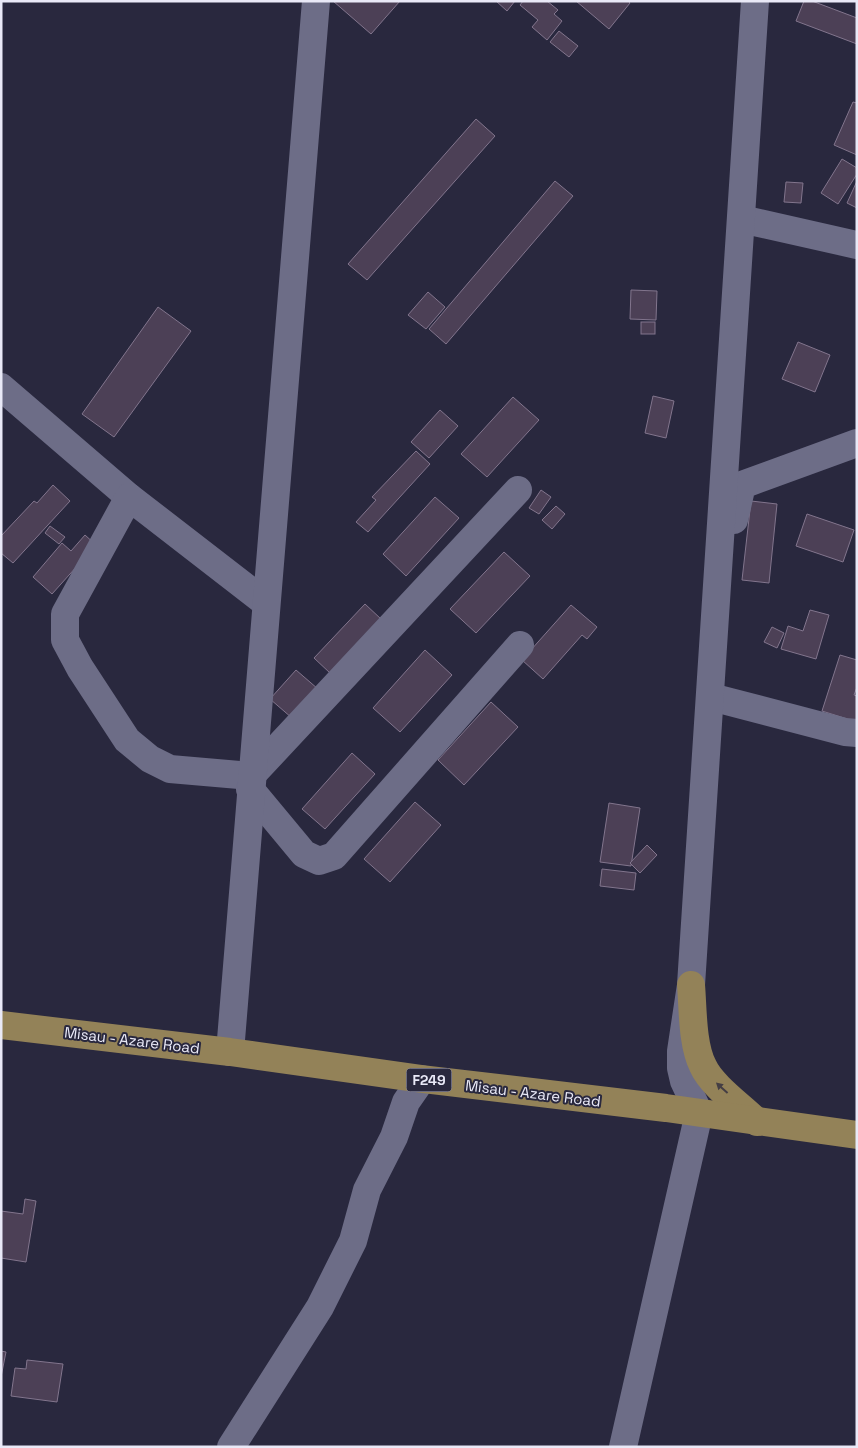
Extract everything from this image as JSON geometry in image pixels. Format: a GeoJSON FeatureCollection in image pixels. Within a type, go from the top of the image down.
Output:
{"type":"FeatureCollection","features":[{"type":"Feature","properties":{"kind":"main road"},"geometry":{"type":"LineString","coordinates":[[691,985],[698,1049],[702,1065],[710,1078],[757,1122]]}},
{"type":"Feature","properties":{"kind":"main road","name":"Misau - Azare Road"},"geometry":{"type":"LineString","coordinates":[[1,1025],[230,1052],[422,1079],[699,1113],[857,1135]]}},
{"type":"Feature","properties":{"kind":"street"},"geometry":{"type":"LineString","coordinates":[[230,1052],[316,1]]}},
{"type":"Feature","properties":{"kind":"street"},"geometry":{"type":"LineString","coordinates":[[623,1447],[699,1113],[684,1081],[681,1068],[681,1051],[691,985],[755,1]]}},
{"type":"Feature","properties":{"kind":"street"},"geometry":{"type":"LineString","coordinates":[[741,220],[857,245]]}},
{"type":"Feature","properties":{"kind":"street"},"geometry":{"type":"LineString","coordinates":[[1,387],[129,497],[266,603]]}},
{"type":"Feature","properties":{"kind":"street"},"geometry":{"type":"LineString","coordinates":[[717,602],[742,485],[857,443]]}},
{"type":"Feature","properties":{"kind":"street"},"geometry":{"type":"LineString","coordinates":[[251,783],[518,490]]}},
{"type":"Feature","properties":{"kind":"street"},"geometry":{"type":"LineString","coordinates":[[129,497],[78,587],[66,614],[65,640],[80,668],[127,740],[150,759],[170,769],[251,783],[304,854],[319,861],[334,856],[520,644]]}},
{"type":"Feature","properties":{"kind":"street"},"geometry":{"type":"LineString","coordinates":[[710,697],[845,732],[857,733]]}},
{"type":"Feature","properties":{"kind":"street"},"geometry":{"type":"LineString","coordinates":[[231,1447],[324,1299],[353,1241],[367,1190],[394,1137],[406,1102],[422,1079]]}},
{"type":"Feature","properties":{"kind":"building"},"geometry":{"type":"Polygon","coordinates":[[[333,1],[400,1],[371,34],[333,1]]]}},
{"type":"Feature","properties":{"kind":"building"},"geometry":{"type":"Polygon","coordinates":[[[496,1],[515,1],[507,11],[496,1]]]}},
{"type":"Feature","properties":{"kind":"building"},"geometry":{"type":"Polygon","coordinates":[[[523,1],[547,1],[558,10],[554,14],[562,21],[547,40],[532,27],[538,20],[520,5],[523,1]]]}},
{"type":"Feature","properties":{"kind":"building"},"geometry":{"type":"Polygon","coordinates":[[[576,1],[628,1],[630,3],[609,29],[576,1]]]}},
{"type":"Feature","properties":{"kind":"building"},"geometry":{"type":"Polygon","coordinates":[[[804,1],[812,1],[857,18],[857,44],[796,21],[804,1]]]}},
{"type":"Feature","properties":{"kind":"building"},"geometry":{"type":"Polygon","coordinates":[[[559,31],[578,46],[569,57],[550,42],[559,31]]]}},
{"type":"Feature","properties":{"kind":"building"},"geometry":{"type":"Polygon","coordinates":[[[853,102],[857,103],[857,155],[834,145],[853,102]]]}},
{"type":"Feature","properties":{"kind":"building"},"geometry":{"type":"Polygon","coordinates":[[[476,119],[495,136],[367,280],[348,264],[476,119]]]}},
{"type":"Feature","properties":{"kind":"building"},"geometry":{"type":"Polygon","coordinates":[[[842,159],[857,168],[857,174],[838,204],[821,193],[842,159]]]}},
{"type":"Feature","properties":{"kind":"building"},"geometry":{"type":"Polygon","coordinates":[[[555,181],[573,196],[446,344],[429,329],[555,181]]]}},
{"type":"Feature","properties":{"kind":"building"},"geometry":{"type":"Polygon","coordinates":[[[857,181],[857,208],[847,203],[857,181]]]}},
{"type":"Feature","properties":{"kind":"building"},"geometry":{"type":"Polygon","coordinates":[[[786,182],[803,183],[801,203],[784,202],[786,182]]]}},
{"type":"Feature","properties":{"kind":"building"},"geometry":{"type":"Polygon","coordinates":[[[631,290],[657,291],[656,320],[630,319],[631,290]]]}},
{"type":"Feature","properties":{"kind":"building"},"geometry":{"type":"Polygon","coordinates":[[[428,292],[445,307],[426,329],[408,315],[428,292]]]}},
{"type":"Feature","properties":{"kind":"building"},"geometry":{"type":"Polygon","coordinates":[[[158,307],[191,331],[114,437],[82,414],[158,307]]]}},
{"type":"Feature","properties":{"kind":"building"},"geometry":{"type":"Polygon","coordinates":[[[641,322],[655,322],[655,334],[641,334],[641,322]]]}},
{"type":"Feature","properties":{"kind":"building"},"geometry":{"type":"Polygon","coordinates":[[[798,342],[830,355],[815,392],[782,379],[798,342]]]}},
{"type":"Feature","properties":{"kind":"building"},"geometry":{"type":"Polygon","coordinates":[[[653,396],[674,401],[666,438],[645,433],[653,396]]]}},
{"type":"Feature","properties":{"kind":"building"},"geometry":{"type":"Polygon","coordinates":[[[513,397],[539,420],[487,477],[461,454],[513,397]]]}},
{"type":"Feature","properties":{"kind":"building"},"geometry":{"type":"Polygon","coordinates":[[[440,410],[458,426],[429,458],[411,442],[440,410]]]}},
{"type":"Feature","properties":{"kind":"building"},"geometry":{"type":"Polygon","coordinates":[[[416,451],[430,464],[368,532],[356,522],[376,500],[372,497],[416,451]]]}},
{"type":"Feature","properties":{"kind":"building"},"geometry":{"type":"Polygon","coordinates":[[[53,485],[70,501],[13,563],[1,553],[1,536],[34,501],[37,503],[53,485]]]}},
{"type":"Feature","properties":{"kind":"building"},"geometry":{"type":"Polygon","coordinates":[[[541,490],[551,497],[539,514],[529,508],[541,490]]]}},
{"type":"Feature","properties":{"kind":"building"},"geometry":{"type":"Polygon","coordinates":[[[435,497],[459,518],[406,576],[383,554],[435,497]]]}},
{"type":"Feature","properties":{"kind":"building"},"geometry":{"type":"Polygon","coordinates":[[[751,501],[777,504],[769,583],[742,580],[751,501]]]}},
{"type":"Feature","properties":{"kind":"building"},"geometry":{"type":"Polygon","coordinates":[[[556,506],[565,514],[552,529],[542,520],[556,506]]]}},
{"type":"Feature","properties":{"kind":"building"},"geometry":{"type":"Polygon","coordinates":[[[807,514],[854,530],[843,562],[796,546],[807,514]]]}},
{"type":"Feature","properties":{"kind":"building"},"geometry":{"type":"Polygon","coordinates":[[[50,526],[65,537],[59,544],[45,533],[50,526]]]}},
{"type":"Feature","properties":{"kind":"building"},"geometry":{"type":"Polygon","coordinates":[[[85,535],[96,545],[52,594],[33,577],[62,543],[71,551],[85,535]]]}},
{"type":"Feature","properties":{"kind":"building"},"geometry":{"type":"Polygon","coordinates":[[[504,552],[530,576],[476,633],[450,609],[504,552]]]}},
{"type":"Feature","properties":{"kind":"building"},"geometry":{"type":"Polygon","coordinates":[[[365,604],[381,619],[330,673],[314,658],[365,604]]]}},
{"type":"Feature","properties":{"kind":"building"},"geometry":{"type":"Polygon","coordinates":[[[571,605],[597,627],[587,639],[582,635],[543,679],[522,660],[571,605]]]}},
{"type":"Feature","properties":{"kind":"building"},"geometry":{"type":"Polygon","coordinates":[[[810,610],[829,615],[816,659],[781,649],[788,626],[803,631],[810,610]]]}},
{"type":"Feature","properties":{"kind":"building"},"geometry":{"type":"Polygon","coordinates":[[[772,627],[784,633],[777,648],[764,642],[772,627]]]}},
{"type":"Feature","properties":{"kind":"building"},"geometry":{"type":"Polygon","coordinates":[[[425,650],[452,675],[400,732],[373,708],[425,650]]]}},
{"type":"Feature","properties":{"kind":"building"},"geometry":{"type":"Polygon","coordinates":[[[840,655],[857,660],[857,687],[854,695],[857,696],[857,722],[822,711],[840,655]]]}},
{"type":"Feature","properties":{"kind":"building"},"geometry":{"type":"Polygon","coordinates":[[[296,670],[318,689],[292,718],[270,699],[296,670]]]}},
{"type":"Feature","properties":{"kind":"building"},"geometry":{"type":"Polygon","coordinates":[[[491,702],[518,727],[464,785],[438,760],[491,702]]]}},
{"type":"Feature","properties":{"kind":"building"},"geometry":{"type":"Polygon","coordinates":[[[352,753],[375,774],[325,829],[302,809],[352,753]]]}},
{"type":"Feature","properties":{"kind":"building"},"geometry":{"type":"Polygon","coordinates":[[[415,802],[441,825],[390,882],[364,859],[415,802]]]}},
{"type":"Feature","properties":{"kind":"building"},"geometry":{"type":"Polygon","coordinates":[[[609,803],[640,808],[631,866],[600,862],[609,803]]]}},
{"type":"Feature","properties":{"kind":"building"},"geometry":{"type":"Polygon","coordinates":[[[647,845],[657,855],[640,873],[630,863],[647,845]]]}},
{"type":"Feature","properties":{"kind":"building"},"geometry":{"type":"Polygon","coordinates":[[[602,869],[636,873],[634,890],[600,886],[602,869]]]}},
{"type":"Feature","properties":{"kind":"building"},"geometry":{"type":"Polygon","coordinates":[[[25,1199],[36,1201],[26,1262],[1,1258],[1,1211],[23,1214],[25,1199]]]}},
{"type":"Feature","properties":{"kind":"building"},"geometry":{"type":"Polygon","coordinates":[[[1,1351],[6,1352],[1,1377],[1,1351]]]}},
{"type":"Feature","properties":{"kind":"building"},"geometry":{"type":"Polygon","coordinates":[[[27,1360],[63,1364],[57,1402],[11,1396],[15,1368],[26,1369],[27,1360]]]}}]}
